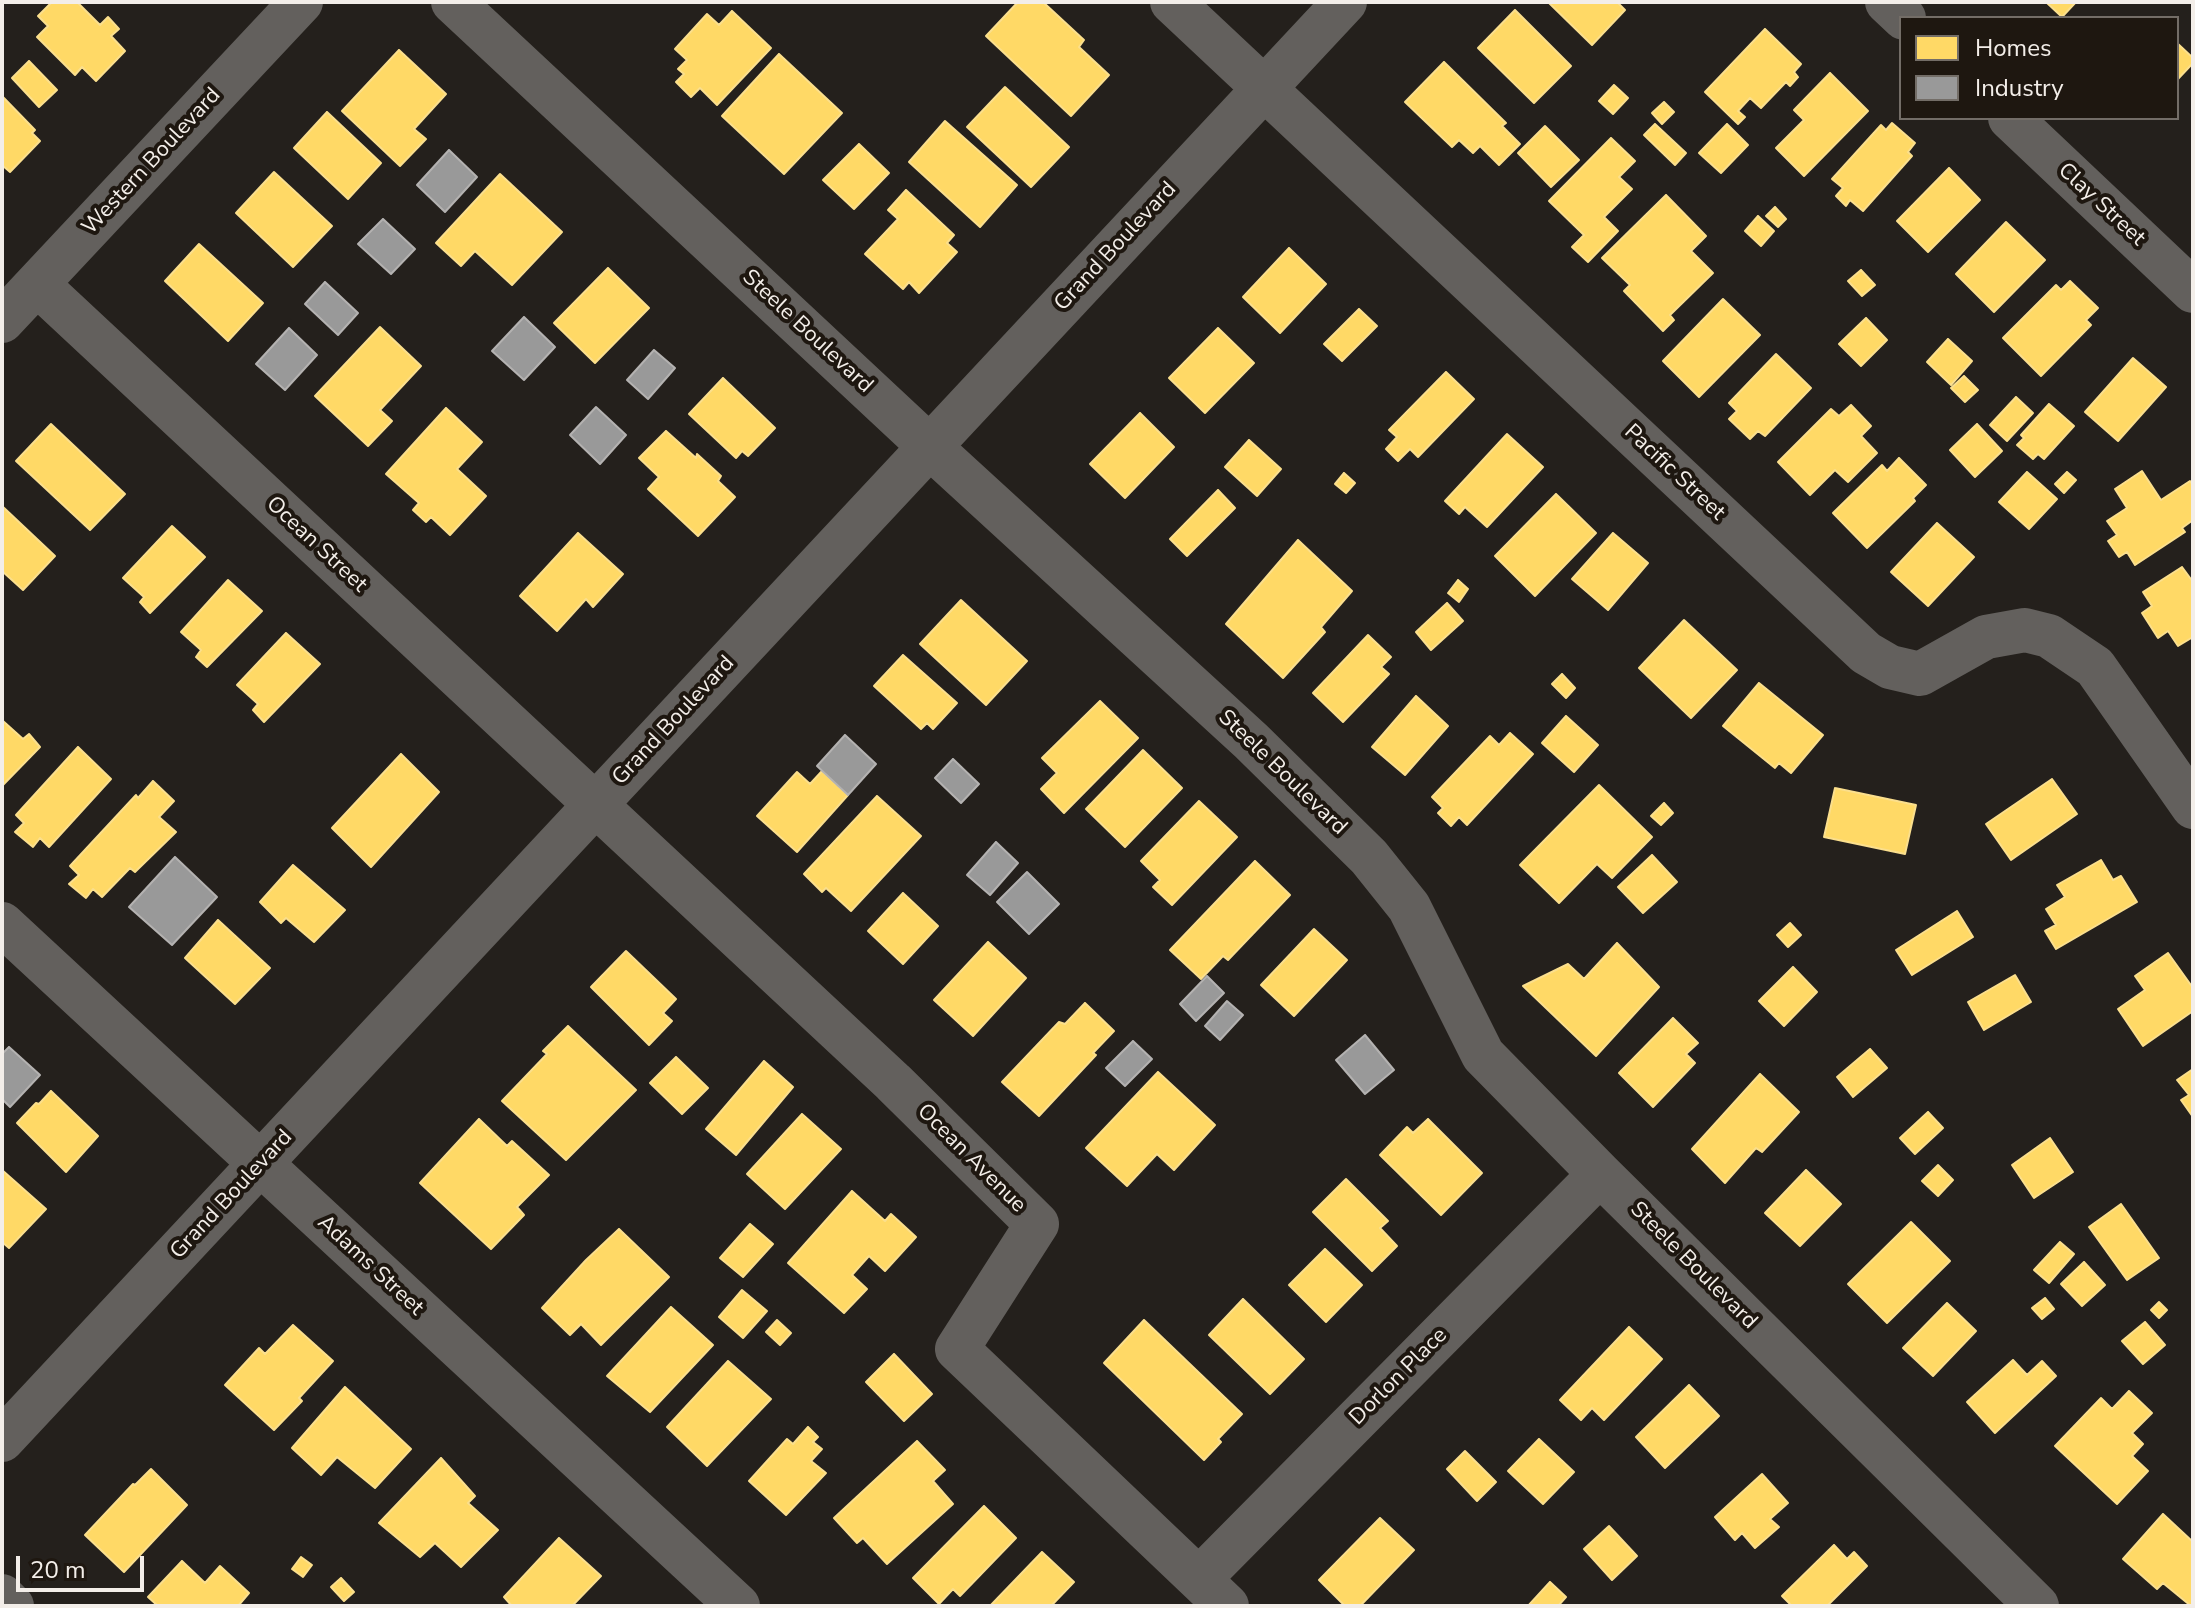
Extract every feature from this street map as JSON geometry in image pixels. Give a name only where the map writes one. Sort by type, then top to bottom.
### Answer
[{"type":"street","name":"Western Boulevard","points":[[2,321],[301,2]]},
{"type":"street","name":"Steele Boulevard","points":[[453,2],[1251,741],[1369,857],[1409,907],[1483,1055],[2037,1606]]},
{"type":"street","name":"Pacific Street","points":[[1172,2],[1866,653],[1890,667],[1920,674],[1986,637],[2025,630],[2049,636],[2095,667],[2193,807]]},
{"type":"street","name":"Grand Boulevard","points":[[2,1440],[1345,2]]},
{"type":"street","points":[[1887,2],[1902,16]]},
{"type":"street","name":"Clay Street","points":[[2012,120],[2193,291]]},
{"type":"street","name":"Ocean Street","points":[[37,284],[594,806]]},
{"type":"street","name":"Ocean Avenue","points":[[594,806],[893,1082],[1037,1224],[957,1349],[1213,1593]]},
{"type":"street","name":"Adams Street","points":[[2,924],[738,1606]]},
{"type":"street","name":"Dorlon Place","points":[[1213,1593],[1600,1174]]},
{"type":"street","points":[[2,1596],[12,1606]]},
{"type":"building: Homes","points":[[52,2],[77,2],[100,25],[108,17],[119,29],[111,36],[125,51],[96,81],[82,67],[75,75],[37,37],[48,26],[38,16]]},
{"type":"building: Homes","points":[[1018,2],[1043,2],[1084,40],[1079,47],[1109,75],[1071,116],[986,36]]},
{"type":"building: Homes","points":[[1548,2],[1617,2],[1625,10],[1592,45]]},
{"type":"building: Homes","points":[[2046,2],[2076,2],[2063,16]]},
{"type":"building: Homes","points":[[1515,10],[1571,66],[1534,103],[1478,48]]},
{"type":"building: Homes","points":[[732,11],[771,48],[717,105],[700,88],[691,97],[676,82],[684,74],[678,69],[687,60],[675,49],[707,14],[719,25]]},
{"type":"building: Homes","points":[[1765,29],[1801,64],[1794,72],[1798,77],[1790,86],[1786,82],[1761,108],[1750,98],[1738,111],[1745,117],[1738,124],[1705,92]]},
{"type":"building: Homes","points":[[2179,45],[2193,58],[2193,63],[2179,78]]},
{"type":"building: Homes","points":[[399,50],[446,94],[414,129],[426,139],[400,166],[342,111]]},
{"type":"building: Homes","points":[[779,54],[842,113],[784,174],[722,116]]},
{"type":"building: Homes","points":[[29,61],[57,90],[39,107],[12,78]]},
{"type":"building: Homes","points":[[1444,62],[1506,123],[1502,126],[1520,144],[1499,165],[1480,146],[1473,153],[1459,140],[1452,147],[1405,102]]},
{"type":"building: Homes","points":[[1830,73],[1868,111],[1804,176],[1776,148],[1804,120],[1794,110]]},
{"type":"building: Homes","points":[[1614,85],[1628,98],[1613,114],[1599,101]]},
{"type":"building: Homes","points":[[1005,87],[1069,147],[1031,187],[967,127]]},
{"type":"building: Homes","points":[[2,96],[35,130],[32,133],[40,141],[10,172],[2,165]]},
{"type":"building: Homes","points":[[1664,102],[1674,112],[1662,124],[1652,113]]},
{"type":"building: Homes","points":[[327,112],[381,163],[348,199],[294,148]]},
{"type":"building: Homes","points":[[945,121],[1017,185],[980,227],[909,162]]},
{"type":"building: Homes","points":[[1892,123],[1915,143],[1908,152],[1912,156],[1863,211],[1850,200],[1846,206],[1836,196],[1843,188],[1832,179],[1881,125],[1886,130]]},
{"type":"building: Homes","points":[[1655,124],[1686,153],[1675,165],[1644,135]]},
{"type":"building: Homes","points":[[1727,124],[1748,145],[1721,173],[1699,153]]},
{"type":"building: Homes","points":[[1545,126],[1579,160],[1551,187],[1518,153]]},
{"type":"building: Homes","points":[[1611,138],[1635,161],[1619,177],[1632,189],[1604,217],[1618,231],[1588,262],[1572,247],[1584,235],[1549,201]]},
{"type":"building: Homes","points":[[859,144],[889,173],[854,209],[823,180]]},
{"type":"building: Homes","points":[[1949,168],[1980,200],[1928,252],[1897,221]]},
{"type":"building: Homes","points":[[274,172],[332,226],[293,267],[236,213]]},
{"type":"building: Homes","points":[[500,174],[562,232],[512,285],[475,251],[461,266],[436,243]]},
{"type":"building: Homes","points":[[906,190],[954,235],[947,243],[957,252],[919,293],[909,282],[903,289],[865,254],[898,219],[888,210]]},
{"type":"building: Homes","points":[[1666,195],[1706,236],[1691,251],[1713,273],[1670,315],[1674,320],[1663,331],[1624,291],[1630,285],[1602,258]]},
{"type":"building: Homes","points":[[1775,207],[1786,219],[1778,227],[1766,216]]},
{"type":"building: Homes","points":[[1758,216],[1774,231],[1761,246],[1745,231]]},
{"type":"building: Homes","points":[[2006,222],[2045,260],[1994,312],[1956,274]]},
{"type":"building: Homes","points":[[199,244],[263,303],[228,341],[165,281]]},
{"type":"building: Homes","points":[[1289,248],[1326,284],[1280,333],[1243,297]]},
{"type":"building: Homes","points":[[608,268],[649,308],[595,363],[554,323]]},
{"type":"building: Homes","points":[[1861,270],[1875,285],[1862,296],[1848,281]]},
{"type":"building: Homes","points":[[2070,281],[2098,308],[2086,320],[2091,325],[2041,376],[2003,338],[2056,285],[2061,290]]},
{"type":"building: Homes","points":[[1723,299],[1760,335],[1699,397],[1663,361]]},
{"type":"building: Homes","points":[[1359,309],[1377,326],[1342,361],[1324,344]]},
{"type":"building: Homes","points":[[1866,318],[1887,340],[1861,366],[1839,344]]},
{"type":"building: Homes","points":[[380,327],[421,366],[380,410],[392,421],[368,446],[315,396]]},
{"type":"building: Homes","points":[[1218,328],[1254,363],[1205,413],[1169,378]]},
{"type":"building: Homes","points":[[1948,339],[1972,361],[1951,385],[1927,362]]},
{"type":"building: Homes","points":[[1776,354],[1811,388],[1765,436],[1758,431],[1750,439],[1729,419],[1737,411],[1729,403]]},
{"type":"building: Homes","points":[[2133,358],[2166,387],[2118,441],[2085,412]]},
{"type":"building: Homes","points":[[1446,372],[1474,399],[1418,457],[1410,449],[1398,461],[1386,449],[1397,437],[1389,430]]},
{"type":"building: Homes","points":[[1964,376],[1978,390],[1965,402],[1951,388]]},
{"type":"building: Homes","points":[[723,378],[775,428],[748,456],[742,451],[736,458],[689,414]]},
{"type":"building: Homes","points":[[2016,397],[2033,413],[2007,441],[1990,425]]},
{"type":"building: Homes","points":[[2049,404],[2074,426],[2044,459],[2038,454],[2033,459],[2017,445],[2024,438],[2021,435]]},
{"type":"building: Homes","points":[[1851,405],[1871,426],[1861,436],[1877,453],[1848,482],[1835,470],[1810,495],[1778,462],[1831,409],[1839,416]]},
{"type":"building: Homes","points":[[446,408],[482,442],[457,469],[486,496],[450,535],[431,517],[426,522],[413,510],[419,503],[386,474]]},
{"type":"building: Homes","points":[[1140,413],[1174,447],[1125,498],[1090,464]]},
{"type":"building: Homes","points":[[51,424],[125,494],[90,530],[16,461]]},
{"type":"building: Homes","points":[[1977,424],[2002,451],[1975,477],[1950,450]]},
{"type":"building: Homes","points":[[666,431],[721,476],[718,481],[735,497],[698,536],[648,489],[659,477],[639,458]]},
{"type":"building: Homes","points":[[1507,434],[1543,467],[1487,527],[1465,507],[1459,514],[1445,501]]},
{"type":"building: Homes","points":[[1249,440],[1281,469],[1257,496],[1225,467]]},
{"type":"building: Homes","points":[[1899,458],[1926,485],[1913,498],[1915,501],[1867,548],[1833,513],[1882,465],[1887,471]]},
{"type":"building: Homes","points":[[2142,471],[2161,500],[2190,481],[2193,485],[2193,520],[2182,528],[2185,532],[2135,565],[2127,552],[2119,557],[2108,541],[2117,535],[2107,521],[2127,508],[2115,489]]},
{"type":"building: Homes","points":[[2027,472],[2057,499],[2029,529],[1999,502]]},
{"type":"building: Homes","points":[[2067,472],[2076,480],[2064,493],[2055,484]]},
{"type":"building: Homes","points":[[1344,473],[1355,483],[1346,493],[1335,484]]},
{"type":"building: Homes","points":[[1218,490],[1235,508],[1187,556],[1170,539]]},
{"type":"building: Homes","points":[[1556,494],[1596,533],[1535,596],[1495,556]]},
{"type":"building: Homes","points":[[2,506],[55,556],[23,590],[2,571]]},
{"type":"building: Homes","points":[[1937,523],[1974,557],[1928,606],[1891,572]]},
{"type":"building: Homes","points":[[172,526],[205,557],[150,613],[140,602],[144,597],[123,578]]},
{"type":"building: Homes","points":[[578,533],[623,574],[593,607],[586,599],[557,631],[520,596]]},
{"type":"building: Homes","points":[[1613,533],[1648,563],[1608,610],[1572,579]]},
{"type":"building: Homes","points":[[1298,540],[1352,591],[1321,627],[1325,632],[1283,678],[1226,624]]},
{"type":"building: Homes","points":[[2182,567],[2193,582],[2193,637],[2178,646],[2168,631],[2158,638],[2142,613],[2152,606],[2143,592]]},
{"type":"building: Homes","points":[[228,580],[262,611],[207,667],[196,657],[201,650],[181,632]]},
{"type":"building: Homes","points":[[1458,580],[1468,589],[1459,602],[1448,593]]},
{"type":"building: Homes","points":[[961,600],[1027,661],[986,705],[920,644]]},
{"type":"building: Homes","points":[[1447,603],[1463,621],[1431,650],[1416,632]]},
{"type":"building: Homes","points":[[1684,620],[1737,670],[1691,718],[1639,668]]},
{"type":"building: Homes","points":[[286,633],[320,664],[264,722],[253,710],[258,704],[237,685]]},
{"type":"building: Homes","points":[[1368,635],[1391,657],[1381,667],[1389,674],[1343,722],[1313,693]]},
{"type":"building: Homes","points":[[903,655],[957,703],[933,729],[927,723],[921,729],[874,686]]},
{"type":"building: Homes","points":[[1562,674],[1575,688],[1566,698],[1552,684]]},
{"type":"building: Homes","points":[[1759,683],[1823,735],[1791,773],[1779,763],[1775,768],[1723,726]]},
{"type":"building: Homes","points":[[1416,696],[1448,726],[1405,775],[1372,747]]},
{"type":"building: Homes","points":[[1100,701],[1138,738],[1064,813],[1041,789],[1057,773],[1042,758]]},
{"type":"building: Homes","points":[[1566,716],[1598,745],[1574,772],[1542,743]]},
{"type":"building: Homes","points":[[3,721],[23,739],[29,734],[40,747],[2,786]]},
{"type":"building: Homes","points":[[1510,733],[1533,754],[1467,825],[1459,817],[1451,826],[1438,813],[1443,808],[1432,797],[1490,736],[1499,745]]},
{"type":"building: Homes","points":[[78,747],[111,779],[49,847],[40,838],[33,847],[15,832],[24,823],[16,815]]},
{"type":"building: Homes","points":[[1143,750],[1182,788],[1125,847],[1086,809]]},
{"type":"building: Homes","points":[[401,754],[439,792],[371,867],[332,828]]},
{"type":"building: Homes","points":[[822,771],[848,795],[797,852],[757,816],[797,772],[810,784]]},
{"type":"building: Homes","points":[[2052,779],[2077,814],[2011,860],[1986,824]]},
{"type":"building: Homes","points":[[153,781],[174,801],[159,817],[176,832],[135,872],[130,868],[102,897],[93,889],[86,898],[69,884],[79,875],[70,866]]},
{"type":"building: Homes","points":[[1599,785],[1652,837],[1612,878],[1597,864],[1559,903],[1520,865]]},
{"type":"building: Homes","points":[[1835,788],[1916,805],[1905,854],[1824,837]]},
{"type":"building: Homes","points":[[877,796],[921,836],[851,911],[826,888],[822,892],[804,874]]},
{"type":"building: Homes","points":[[1199,801],[1237,837],[1172,905],[1153,887],[1160,880],[1141,861]]},
{"type":"building: Homes","points":[[1664,803],[1673,813],[1661,825],[1651,816]]},
{"type":"building: Homes","points":[[1652,855],[1677,882],[1643,913],[1618,887]]},
{"type":"building: Homes","points":[[2101,860],[2113,880],[2121,876],[2137,902],[2056,949],[2045,931],[2056,925],[2046,909],[2065,897],[2057,885]]},
{"type":"building: Homes","points":[[1255,861],[1290,895],[1228,960],[1223,956],[1201,979],[1170,950]]},
{"type":"building: Homes","points":[[293,865],[345,910],[314,942],[286,918],[281,923],[260,902]]},
{"type":"building: Homes","points":[[903,893],[938,926],[903,964],[868,931]]},
{"type":"building: Homes","points":[[1957,911],[1973,937],[1912,975],[1896,950]]},
{"type":"building: Homes","points":[[218,920],[270,968],[235,1004],[185,958]]},
{"type":"building: Homes","points":[[1790,923],[1801,935],[1788,947],[1777,935]]},
{"type":"building: Homes","points":[[1314,929],[1347,960],[1294,1016],[1261,985]]},
{"type":"building: Homes","points":[[988,942],[1026,978],[973,1036],[934,1000]]},
{"type":"building: Homes","points":[[1617,943],[1659,987],[1596,1056],[1523,986],[1568,964],[1584,979]]},
{"type":"building: Homes","points":[[626,951],[676,999],[663,1013],[672,1021],[649,1045],[591,987]]},
{"type":"building: Homes","points":[[2168,953],[2193,988],[2193,1011],[2143,1046],[2118,1009],[2145,990],[2135,976]]},
{"type":"building: Homes","points":[[1793,967],[1817,992],[1784,1026],[1759,1001]]},
{"type":"building: Homes","points":[[2015,975],[2031,1002],[1984,1030],[1968,1002]]},
{"type":"building: Homes","points":[[1085,1003],[1114,1031],[1039,1116],[1002,1082],[1059,1022],[1065,1024]]},
{"type":"building: Homes","points":[[1673,1018],[1698,1043],[1686,1054],[1695,1063],[1653,1107],[1619,1073]]},
{"type":"building: Homes","points":[[568,1026],[636,1090],[566,1160],[502,1101],[547,1054],[543,1051]]},
{"type":"building: Homes","points":[[1870,1049],[1887,1068],[1853,1097],[1837,1077]]},
{"type":"building: Homes","points":[[676,1057],[708,1088],[682,1114],[650,1083]]},
{"type":"building: Homes","points":[[764,1061],[793,1087],[736,1155],[706,1129]]},
{"type":"building: Homes","points":[[2193,1069],[2193,1117],[2181,1100],[2189,1095],[2177,1080]]},
{"type":"building: Homes","points":[[1158,1072],[1215,1125],[1174,1170],[1157,1154],[1127,1186],[1086,1148]]},
{"type":"building: Homes","points":[[1760,1074],[1799,1112],[1762,1152],[1756,1148],[1725,1183],[1692,1149]]},
{"type":"building: Homes","points":[[51,1091],[98,1136],[66,1172],[17,1123]]},
{"type":"building: Homes","points":[[1928,1112],[1943,1128],[1915,1154],[1900,1138]]},
{"type":"building: Homes","points":[[802,1114],[841,1149],[785,1209],[747,1174]]},
{"type":"building: Homes","points":[[479,1119],[507,1146],[512,1141],[549,1175],[517,1207],[524,1215],[491,1249],[420,1183]]},
{"type":"building: Homes","points":[[1428,1119],[1482,1173],[1441,1215],[1380,1155],[1407,1127],[1413,1133]]},
{"type":"building: Homes","points":[[2050,1138],[2073,1172],[2034,1198],[2012,1165]]},
{"type":"building: Homes","points":[[1938,1165],[1953,1180],[1938,1196],[1922,1181]]},
{"type":"building: Homes","points":[[2,1170],[46,1209],[9,1248],[2,1242]]},
{"type":"building: Homes","points":[[1806,1170],[1841,1204],[1800,1246],[1765,1213]]},
{"type":"building: Homes","points":[[1346,1179],[1388,1221],[1380,1228],[1397,1246],[1372,1271],[1313,1212]]},
{"type":"building: Homes","points":[[852,1191],[885,1221],[891,1214],[916,1237],[885,1271],[869,1256],[852,1275],[867,1289],[844,1313],[788,1263]]},
{"type":"building: Homes","points":[[2121,1204],[2159,1258],[2127,1280],[2089,1227]]},
{"type":"building: Homes","points":[[1911,1222],[1950,1261],[1887,1323],[1848,1284]]},
{"type":"building: Homes","points":[[750,1224],[773,1244],[743,1277],[720,1258]]},
{"type":"building: Homes","points":[[619,1229],[669,1277],[601,1345],[581,1324],[570,1335],[542,1308]]},
{"type":"building: Homes","points":[[2060,1242],[2074,1254],[2049,1283],[2034,1270]]},
{"type":"building: Homes","points":[[1325,1249],[1362,1285],[1326,1322],[1289,1285]]},
{"type":"building: Homes","points":[[2084,1262],[2105,1285],[2082,1306],[2061,1284]]},
{"type":"building: Homes","points":[[742,1290],[767,1311],[743,1338],[719,1317]]},
{"type":"building: Homes","points":[[2045,1298],[2054,1309],[2042,1319],[2032,1308]]},
{"type":"building: Homes","points":[[1243,1299],[1304,1359],[1270,1394],[1209,1335]]},
{"type":"building: Homes","points":[[2159,1302],[2167,1310],[2159,1318],[2151,1310]]},
{"type":"building: Homes","points":[[1947,1303],[1976,1331],[1933,1376],[1903,1348]]},
{"type":"building: Homes","points":[[671,1307],[713,1345],[650,1412],[607,1376]]},
{"type":"building: Homes","points":[[777,1320],[791,1333],[780,1345],[766,1332]]},
{"type":"building: Homes","points":[[1144,1320],[1242,1414],[1218,1439],[1221,1442],[1204,1460],[1104,1363]]},
{"type":"building: Homes","points":[[2145,1322],[2165,1345],[2143,1364],[2122,1341]]},
{"type":"building: Homes","points":[[293,1325],[333,1361],[299,1398],[302,1401],[274,1430],[225,1385],[259,1348],[265,1354]]},
{"type":"building: Homes","points":[[1629,1327],[1662,1359],[1604,1420],[1592,1408],[1581,1420],[1560,1400]]},
{"type":"building: Homes","points":[[894,1354],[932,1394],[904,1421],[866,1382]]},
{"type":"building: Homes","points":[[2013,1360],[2027,1375],[2042,1361],[2056,1376],[1995,1433],[1967,1402]]},
{"type":"building: Homes","points":[[728,1361],[771,1399],[707,1466],[667,1427]]},
{"type":"building: Homes","points":[[1689,1385],[1719,1416],[1665,1468],[1636,1437]]},
{"type":"building: Homes","points":[[345,1387],[411,1449],[375,1488],[337,1457],[321,1475],[292,1448]]},
{"type":"building: Homes","points":[[2129,1391],[2152,1413],[2132,1433],[2143,1444],[2132,1456],[2148,1471],[2117,1504],[2055,1446],[2101,1398],[2112,1409]]},
{"type":"building: Homes","points":[[808,1427],[818,1437],[813,1442],[822,1449],[811,1461],[826,1473],[786,1515],[749,1481],[787,1439],[793,1444]]},
{"type":"building: Homes","points":[[1539,1439],[1574,1472],[1543,1504],[1508,1471]]},
{"type":"building: Homes","points":[[917,1441],[945,1470],[933,1481],[953,1504],[887,1564],[863,1538],[857,1543],[834,1518]]},
{"type":"building: Homes","points":[[1465,1451],[1496,1482],[1477,1501],[1447,1469]]},
{"type":"building: Homes","points":[[441,1458],[475,1496],[468,1503],[498,1530],[461,1567],[435,1543],[420,1557],[379,1523]]},
{"type":"building: Homes","points":[[151,1469],[187,1505],[124,1572],[85,1535]]},
{"type":"building: Homes","points":[[1762,1474],[1788,1503],[1770,1519],[1779,1527],[1755,1548],[1742,1533],[1735,1540],[1715,1517]]},
{"type":"building: Homes","points":[[984,1506],[1016,1538],[960,1596],[953,1589],[939,1604],[913,1578]]},
{"type":"building: Homes","points":[[2163,1514],[2193,1542],[2191,1606],[2163,1583],[2157,1589],[2123,1559]]},
{"type":"building: Homes","points":[[1380,1518],[1414,1550],[1360,1606],[1345,1606],[1319,1580]]},
{"type":"building: Homes","points":[[1609,1526],[1637,1556],[1612,1580],[1584,1549]]},
{"type":"building: Homes","points":[[559,1538],[601,1576],[572,1606],[512,1606],[504,1597]]},
{"type":"building: Homes","points":[[1834,1545],[1847,1559],[1854,1552],[1867,1566],[1827,1606],[1788,1606],[1790,1604],[1782,1596]]},
{"type":"building: Homes","points":[[1042,1552],[1074,1582],[1051,1606],[990,1606]]},
{"type":"building: Homes","points":[[301,1557],[312,1565],[303,1577],[292,1569]]},
{"type":"building: Homes","points":[[182,1561],[205,1583],[220,1566],[249,1593],[238,1606],[158,1606],[148,1597]]},
{"type":"building: Homes","points":[[341,1578],[354,1592],[344,1601],[331,1587]]},
{"type":"building: Homes","points":[[1550,1582],[1566,1597],[1558,1606],[1528,1606]]},
{"type":"building: Industry","points":[[449,150],[477,177],[445,212],[417,185]]},
{"type":"building: Industry","points":[[383,219],[415,249],[391,274],[358,244]]},
{"type":"building: Industry","points":[[325,282],[358,313],[338,335],[305,304]]},
{"type":"building: Industry","points":[[524,317],[555,347],[524,380],[492,351]]},
{"type":"building: Industry","points":[[289,328],[317,355],[285,390],[256,364]]},
{"type":"building: Industry","points":[[654,350],[675,368],[648,399],[627,380]]},
{"type":"building: Industry","points":[[596,407],[626,435],[600,464],[570,435]]},
{"type":"building: Industry","points":[[845,735],[876,764],[848,795],[817,766]]},
{"type":"building: Industry","points":[[953,759],[979,784],[961,803],[935,778]]},
{"type":"building: Industry","points":[[996,842],[1018,863],[990,895],[967,875]]},
{"type":"building: Industry","points":[[175,857],[217,897],[172,945],[129,907]]},
{"type":"building: Industry","points":[[1027,872],[1059,904],[1029,934],[997,902]]},
{"type":"building: Industry","points":[[1207,976],[1224,993],[1196,1021],[1180,1004]]},
{"type":"building: Industry","points":[[1227,1001],[1243,1015],[1220,1040],[1205,1026]]},
{"type":"building: Industry","points":[[1365,1035],[1394,1070],[1365,1094],[1336,1060]]},
{"type":"building: Industry","points":[[1133,1041],[1152,1059],[1125,1086],[1106,1068]]},
{"type":"building: Industry","points":[[9,1047],[40,1075],[10,1107],[2,1099],[2,1054]]}]
